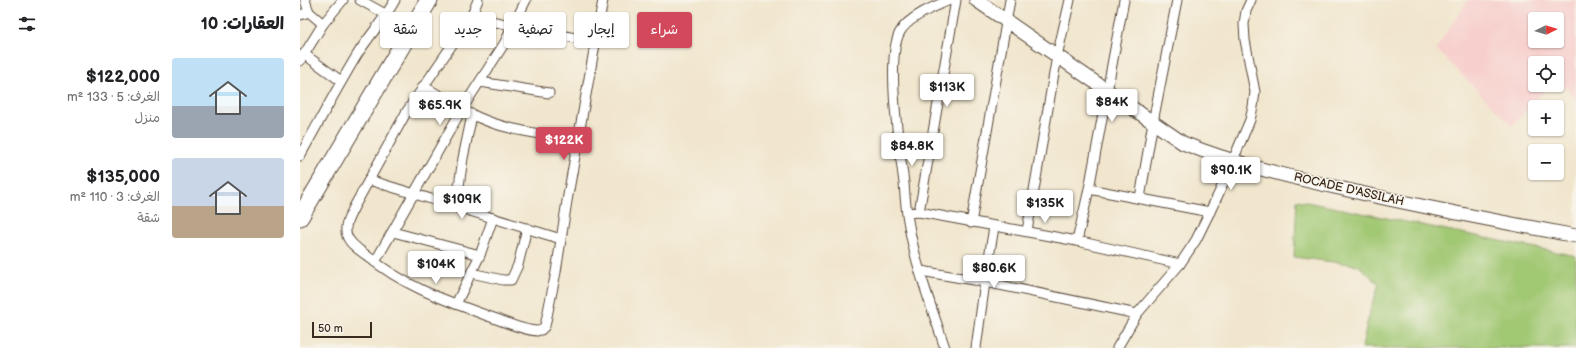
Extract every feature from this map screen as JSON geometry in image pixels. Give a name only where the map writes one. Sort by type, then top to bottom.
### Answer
[{"type":"highway","points":[[300,217],[429,0]]},
{"type":"street","points":[[304,0],[309,12],[323,24]]},
{"type":"street","points":[[341,81],[301,57],[323,24],[343,0]]},
{"type":"street","points":[[360,0],[382,12]]},
{"type":"street","points":[[389,12],[395,0]]},
{"type":"street","points":[[473,12],[478,0]]},
{"type":"street","points":[[520,12],[526,0]]},
{"type":"street","points":[[601,12],[603,0]]},
{"type":"street","points":[[945,348],[908,225],[896,111],[894,60],[900,31],[926,10],[950,0]]},
{"type":"street","points":[[919,212],[956,0]]},
{"type":"street","name":"ROCADE D'ASSILAH","points":[[976,0],[1183,143],[1232,160],[1327,185],[1410,204],[1576,236]]},
{"type":"street","points":[[971,222],[1010,0]]},
{"type":"street","points":[[1027,231],[1057,56],[1070,0]]},
{"type":"street","points":[[1077,241],[1089,189],[1124,0]]},
{"type":"street","points":[[1140,198],[1177,0]]},
{"type":"street","points":[[1117,348],[1138,314],[1180,264],[1196,240],[1219,193],[1250,120],[1254,107],[1255,92],[1245,40],[1244,24],[1246,11],[1251,0]]},
{"type":"street","points":[[300,15],[309,12]]},
{"type":"street","points":[[300,156],[341,81],[358,53],[380,24]]},
{"type":"street","points":[[375,262],[462,109],[504,42]]},
{"type":"street","points":[[449,48],[407,111],[369,180],[354,208],[345,230],[347,238],[354,246],[392,275],[413,286],[456,304],[530,330],[541,330],[545,326],[594,48]]},
{"type":"street","points":[[480,82],[549,93]]},
{"type":"street","points":[[423,86],[472,115],[508,128],[579,140]]},
{"type":"street","points":[[456,207],[463,158],[472,115]]},
{"type":"street","points":[[369,180],[561,239]]},
{"type":"street","points":[[1089,189],[1210,212]]},
{"type":"street","points":[[907,213],[919,212],[994,227],[1027,231],[1180,264]]},
{"type":"street","points":[[456,304],[480,255],[493,218]]},
{"type":"street","points":[[976,348],[984,282],[994,227]]},
{"type":"street","points":[[472,273],[503,280],[510,280],[518,265],[527,228]]},
{"type":"street","points":[[393,232],[480,255]]},
{"type":"street","points":[[921,271],[984,282],[1138,314]]},
{"type":"shaded area","points":[[1468,0],[1576,0],[1576,99],[1564,87],[1564,56],[1528,56],[1528,92],[1544,92],[1536,100],[1528,100],[1528,109],[1512,126],[1436,49]]},
{"type":"green space","points":[[1297,200],[1576,256],[1576,348],[1362,348],[1369,314],[1379,284],[1358,265],[1294,257]]}]
